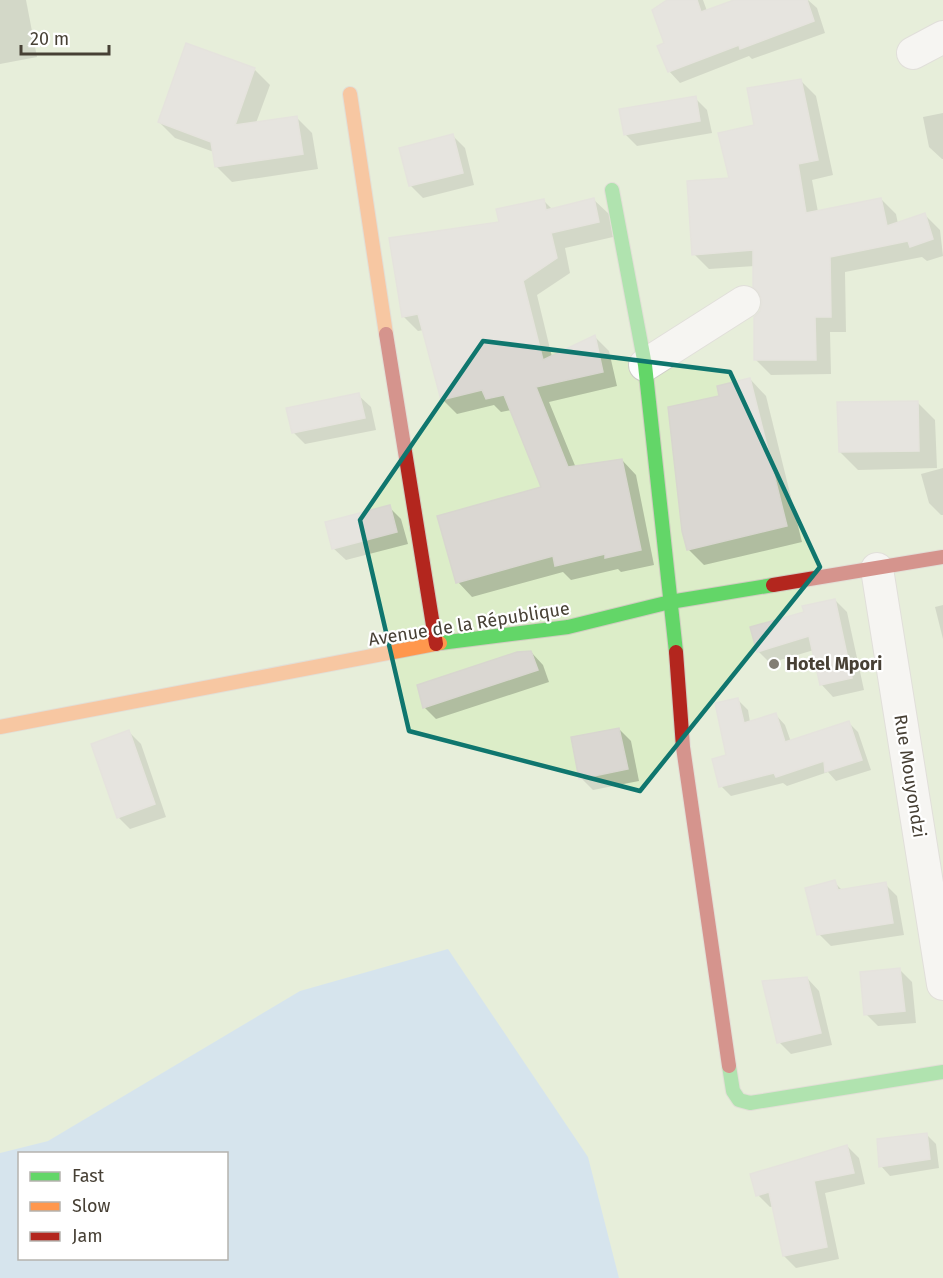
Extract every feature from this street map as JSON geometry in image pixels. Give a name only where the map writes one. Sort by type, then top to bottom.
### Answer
[{"type":"street","points":[[913,53],[943,37]]},
{"type":"street","points":[[350,94],[374,262],[436,644]]},
{"type":"street","points":[[612,190],[645,365],[676,649],[683,747],[733,1091],[739,1100],[750,1103],[943,1072]]},
{"type":"street","points":[[645,365],[744,302]]},
{"type":"street","name":"Avenue de la République","points":[[0,727],[436,644],[568,627],[670,602],[943,557]]},
{"type":"street","name":"Rue Mouyondzi","points":[[877,569],[943,984]]},
{"type":"highlighted area","points":[[483,341],[730,372],[820,567],[640,791],[409,731],[360,520]]},
{"type":"green space","points":[[0,0],[943,0],[943,1278],[0,1278]]},
{"type":"water","points":[[448,949],[588,1157],[619,1278],[0,1278],[0,1153],[48,1141],[300,991]]},
{"type":"building","points":[[667,0],[697,0],[701,12],[734,0],[807,0],[814,21],[740,49],[739,45],[668,72],[657,46],[664,43],[652,10]]},
{"type":"building","points":[[186,43],[255,68],[235,125],[297,116],[303,154],[215,167],[211,142],[158,122]]},
{"type":"building","points":[[801,79],[818,160],[798,164],[806,213],[881,198],[887,226],[925,213],[933,239],[910,247],[908,241],[830,257],[831,317],[815,317],[816,360],[754,360],[754,317],[760,311],[762,302],[759,293],[753,287],[753,250],[692,255],[687,181],[729,178],[718,133],[754,125],[747,88]]},
{"type":"building","points":[[696,96],[700,121],[624,135],[619,109]]},
{"type":"building","points":[[453,134],[463,173],[409,186],[399,148]]},
{"type":"building","points":[[594,198],[599,222],[551,233],[557,258],[523,281],[543,360],[595,335],[603,372],[536,387],[568,467],[622,459],[641,550],[605,558],[605,554],[555,566],[553,556],[456,583],[437,516],[541,487],[504,395],[486,399],[482,390],[441,400],[418,314],[402,317],[389,238],[499,222],[496,209],[544,199],[546,210]]},
{"type":"building","points":[[750,378],[787,526],[687,550],[682,531],[668,407],[719,396],[717,386]]},
{"type":"building","points":[[359,393],[365,418],[292,433],[286,408]]},
{"type":"building","points":[[918,401],[919,451],[839,452],[837,402]]},
{"type":"building","points":[[390,505],[397,532],[332,549],[325,522]]},
{"type":"building","points":[[835,599],[852,678],[820,685],[809,636],[757,652],[750,627],[804,612],[802,606]]},
{"type":"building","points":[[531,651],[538,670],[423,708],[417,685],[517,652]]},
{"type":"building","points":[[738,698],[744,723],[776,713],[785,742],[849,721],[862,760],[825,772],[824,761],[776,777],[774,773],[719,787],[712,759],[726,755],[715,703]]},
{"type":"building","points":[[619,728],[628,769],[579,779],[571,737]]},
{"type":"building","points":[[129,730],[155,804],[117,818],[91,744]]},
{"type":"building","points":[[835,880],[838,890],[886,882],[893,923],[817,935],[805,888]]},
{"type":"building","points":[[900,968],[905,1011],[864,1015],[860,972]]},
{"type":"building","points":[[807,977],[821,1033],[777,1043],[762,981]]},
{"type":"building","points":[[927,1133],[930,1159],[879,1167],[877,1139]]},
{"type":"building","points":[[847,1145],[854,1173],[814,1181],[827,1247],[783,1256],[769,1192],[756,1196],[750,1174]]},
{"type":"traffic: fast","points":[[612,190],[645,365],[676,652]]},
{"type":"traffic: fast","points":[[440,643],[568,627],[670,602],[773,585]]},
{"type":"traffic: fast","points":[[729,1066],[733,1091],[739,1100],[750,1103],[943,1072]]},
{"type":"traffic: slow","points":[[350,94],[386,334]]},
{"type":"traffic: slow","points":[[0,727],[440,643]]},
{"type":"traffic: jam","points":[[386,334],[436,644]]},
{"type":"traffic: jam","points":[[773,585],[943,557]]},
{"type":"traffic: jam","points":[[676,652],[683,747],[729,1066]]},
{"type":"place","name":"Hotel Mpori","points":[[774,664]]}]
